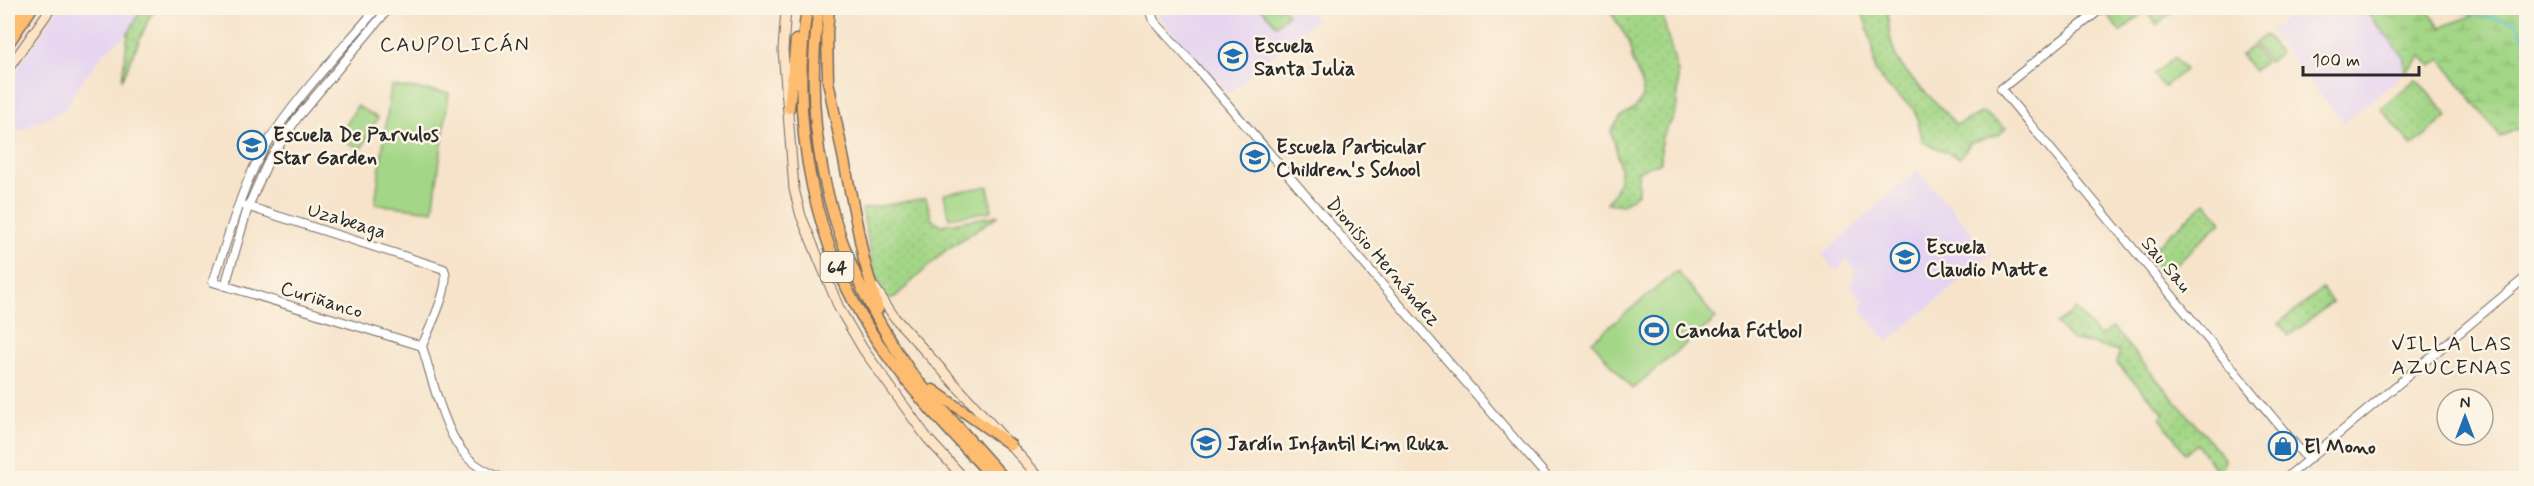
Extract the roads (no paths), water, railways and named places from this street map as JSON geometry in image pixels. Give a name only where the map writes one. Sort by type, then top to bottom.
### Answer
[{"type":"main road","points":[[8,29],[22,8]]},
{"type":"main road","points":[[8,44],[32,8]]},
{"type":"main road","points":[[8,69],[51,8]]},
{"type":"main road","points":[[786,8],[783,43],[795,198],[804,226],[839,308],[863,349],[928,439],[964,478]]},
{"type":"main road","points":[[789,108],[793,58],[805,8]]},
{"type":"main road","name":"64","points":[[805,8],[801,60],[801,122],[811,185],[833,255],[854,302],[885,354],[910,386],[993,478]]},
{"type":"main road","name":"64","points":[[819,8],[814,57],[817,140],[828,198],[842,244],[856,278],[894,346],[914,376],[1004,478]]},
{"type":"main road","points":[[829,8],[828,81],[864,260],[874,298],[894,346]]},
{"type":"main road","points":[[864,260],[875,288],[886,306],[1040,478]]},
{"type":"main road","points":[[914,376],[967,416],[1011,445]]},
{"type":"street","points":[[225,286],[255,166],[290,112],[377,8]]},
{"type":"street","points":[[244,206],[283,138],[389,8]]},
{"type":"street","name":"Sau Sau","points":[[2102,8],[2001,89],[2308,460]]},
{"type":"street","name":"Dionisio Hernández","points":[[1149,9],[1154,21],[1548,478]]},
{"type":"street","name":"Uzabeaga","points":[[244,206],[444,269],[447,278],[422,346]]},
{"type":"street","name":"Curiñanco","points":[[244,206],[213,282],[422,346]]},
{"type":"street","points":[[2286,478],[2526,277]]},
{"type":"street","points":[[422,346],[453,438],[463,453],[492,476],[502,478]]},
{"type":"waterway","points":[[2446,8],[2515,22],[2526,40]]},
{"type":"place","name":"Escuela Santa Julia","points":[[1233,56]]},
{"type":"place","name":"Escuela De Parvulos Star Garden","points":[[252,145]]},
{"type":"place","name":"Escuela Particular Children's School","points":[[1255,157]]},
{"type":"place","name":"Escuela Claudio Matte","points":[[1905,257]]},
{"type":"place","name":"Cancha Fútbol","points":[[1654,330]]},
{"type":"place","name":"Jardín Infantil Kim Ruka","points":[[1206,443]]},
{"type":"place","name":"El Mono","points":[[2283,446]]},
{"type":"district","name":"CAUPOLICÁN","points":[[455,44]]},
{"type":"district","name":"VILLA LAS AZUCENAS","points":[[2452,355]]}]
